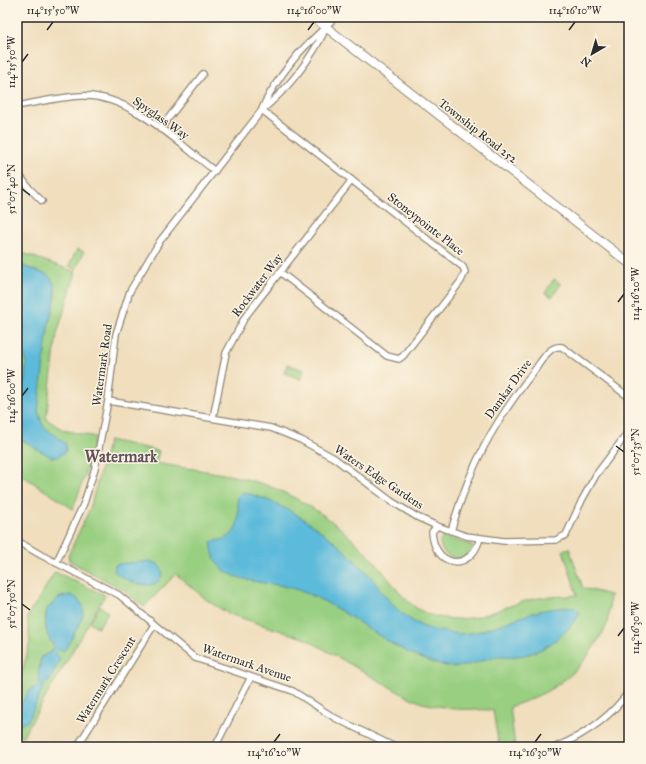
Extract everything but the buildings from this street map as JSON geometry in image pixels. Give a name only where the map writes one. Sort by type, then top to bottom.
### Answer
[{"type":"street","name":"Township Road 252","points":[[313,17],[629,263]]},
{"type":"street","points":[[326,28],[335,17]]},
{"type":"street","name":"Watermark Road","points":[[262,110],[268,94],[310,42],[326,28]]},
{"type":"street","name":"Watermark Road","points":[[56,563],[84,503],[101,443],[108,401],[111,365],[116,334],[130,291],[160,241],[262,110],[275,100],[317,48],[326,28]]},
{"type":"street","points":[[160,129],[203,74]]},
{"type":"street","name":"Spyglass Way","points":[[17,106],[81,96],[95,96],[122,104],[160,129],[215,171]]},
{"type":"street","name":"Stoneypointe Place","points":[[262,110],[463,267],[465,272],[464,278],[403,356],[399,359],[387,356],[280,272]]},
{"type":"street","points":[[17,172],[29,188],[42,201]]},
{"type":"street","name":"Rockwater Way","points":[[214,418],[226,353],[235,334],[245,317],[352,180]]},
{"type":"street","name":"Damkar Drive","points":[[451,531],[466,485],[489,434],[514,396],[549,351],[558,346],[567,350],[629,397]]},
{"type":"street","name":"Waters Edge Gardens","points":[[108,401],[271,428],[301,440],[334,458],[391,501],[417,517],[451,531],[480,538],[504,541],[556,540],[566,535],[582,500],[596,475],[629,431]]},
{"type":"street","points":[[437,526],[432,532],[432,543],[437,553],[446,560],[457,562],[468,559],[477,549],[480,538]]},
{"type":"street","name":"Watermark Avenue","points":[[17,541],[115,593],[195,658],[293,691],[335,718],[395,747]]},
{"type":"street","name":"Watermark Crescent","points":[[77,747],[154,625]]},
{"type":"street","points":[[215,747],[251,677]]},
{"type":"street","points":[[556,747],[568,742],[600,722],[623,700],[629,691]]},
{"type":"street","points":[[623,700],[629,708]]},
{"type":"green space","points":[[77,249],[84,252],[76,269],[69,266]]},
{"type":"green space","points":[[17,251],[76,272],[57,334],[46,419],[63,430],[95,437],[84,478],[73,509],[17,472]]},
{"type":"green space","points":[[554,279],[561,284],[552,297],[545,293]]},
{"type":"green space","points":[[287,364],[304,370],[301,379],[284,373]]},
{"type":"green space","points":[[109,440],[159,451],[156,463],[222,474],[260,483],[275,488],[296,499],[325,516],[340,528],[374,561],[396,589],[412,605],[421,611],[444,618],[456,619],[477,617],[518,603],[535,599],[577,595],[563,550],[569,548],[583,588],[610,595],[606,625],[589,655],[570,675],[549,690],[510,707],[515,747],[499,747],[493,710],[454,709],[422,703],[404,695],[306,639],[229,614],[208,601],[176,574],[144,607],[124,590],[71,562],[68,556],[90,508]]},
{"type":"green space","points":[[443,537],[471,545],[473,548],[465,557],[456,558],[448,556],[442,550],[440,541]]},
{"type":"green space","points":[[55,572],[105,595],[23,736],[17,735],[17,681],[23,669],[30,642],[27,617]]},
{"type":"green space","points":[[100,606],[108,612],[98,628],[90,622]]},
{"type":"water","points":[[17,264],[48,275],[55,287],[55,300],[48,328],[38,411],[43,426],[66,444],[66,451],[58,457],[51,457],[17,437],[17,399],[25,380],[26,361],[22,340],[17,330]]},
{"type":"water","points":[[243,492],[279,505],[313,525],[358,563],[373,579],[390,602],[401,612],[413,621],[427,628],[466,634],[484,630],[546,610],[575,608],[580,613],[575,621],[553,642],[527,654],[496,656],[458,667],[446,666],[426,660],[389,642],[336,608],[317,598],[289,587],[243,579],[223,569],[217,563],[211,542],[224,539],[230,536],[233,532],[238,521],[237,497]]},
{"type":"water","points":[[150,561],[158,564],[163,572],[160,579],[155,584],[141,585],[126,579],[114,571],[115,565]]},
{"type":"water","points":[[71,595],[81,603],[84,612],[83,616],[67,647],[63,651],[58,649],[56,653],[60,658],[49,682],[45,683],[28,721],[20,725],[17,722],[21,704],[32,688],[36,688],[40,681],[38,676],[41,657],[51,652],[54,646],[49,638],[46,628],[47,609],[60,597]]},
{"type":"district","name":"Watermark","points":[[121,456]]}]
